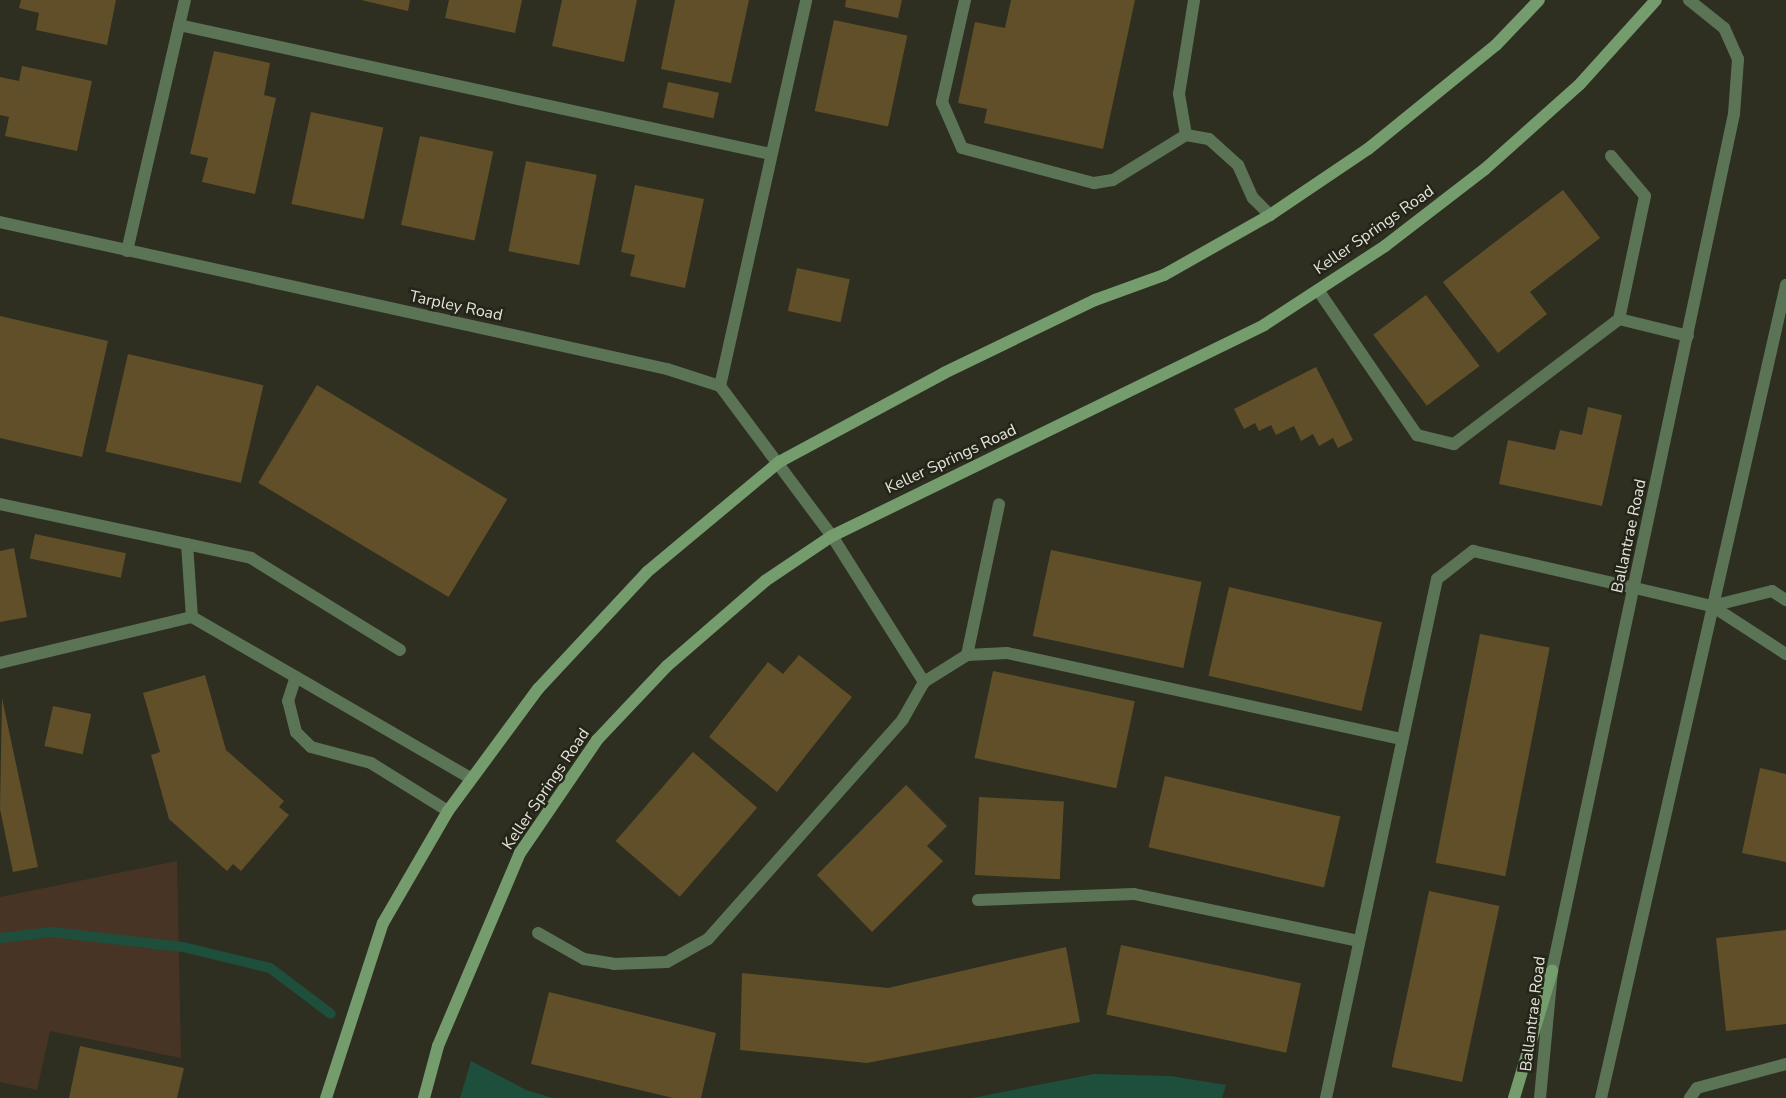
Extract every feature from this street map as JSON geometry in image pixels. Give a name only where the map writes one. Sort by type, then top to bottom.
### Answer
[{"type":"main road","points":[[326,1098],[383,923],[448,811],[470,778],[538,689],[646,572],[779,462],[944,373],[1095,300],[1164,275],[1270,215],[1368,149],[1496,45],[1539,0]]},
{"type":"main road","name":"Keller Springs Road","points":[[424,1098],[438,1046],[520,854],[597,740],[676,658],[765,581],[832,536],[1264,325],[1318,290],[1485,169],[1580,84],[1656,0]]},
{"type":"main road","points":[[1514,1098],[1552,971]]},
{"type":"street","points":[[127,251],[185,0]]},
{"type":"street","points":[[806,0],[720,386],[779,462],[832,536],[924,682]]},
{"type":"street","points":[[965,0],[942,102],[962,148],[1094,183],[1113,180],[1186,135],[1209,139],[1238,165],[1253,198],[1270,215]]},
{"type":"street","points":[[1186,135],[1179,94],[1194,0]]},
{"type":"street","name":"Ballantrae Road","points":[[1540,1098],[1552,971],[1734,114],[1738,59],[1724,28],[1689,0]]},
{"type":"street","points":[[179,25],[770,154]]},
{"type":"street","points":[[1318,290],[1417,435],[1454,444],[1619,319],[1645,196],[1611,156]]},
{"type":"street","name":"Tarpley Road","points":[[0,222],[667,369],[720,386]]},
{"type":"street","points":[[1601,1098],[1786,285]]},
{"type":"street","points":[[1619,319],[1688,336]]},
{"type":"street","points":[[0,504],[251,558],[400,650]]},
{"type":"street","points":[[967,655],[999,504]]},
{"type":"street","points":[[187,544],[192,617]]},
{"type":"street","points":[[1326,1098],[1437,579],[1473,551],[1712,606],[1786,654]]},
{"type":"street","points":[[1712,606],[1772,591],[1786,600]]},
{"type":"street","points":[[0,663],[192,617],[470,778]]},
{"type":"street","points":[[538,933],[584,959],[614,964],[667,962],[708,939],[903,719],[924,682],[967,655],[1007,653],[1402,739]]},
{"type":"street","points":[[296,677],[288,701],[296,732],[311,747],[371,763],[448,811]]},
{"type":"street","points":[[978,900],[1134,894],[1359,941]]},
{"type":"street","points":[[1690,1098],[1697,1088],[1786,1064]]},
{"type":"shaded area","points":[[177,861],[181,1058],[50,1031],[37,1090],[0,1082],[0,897]]},
{"type":"shaded area","points":[[471,1061],[526,1090],[553,1098],[460,1098]]},
{"type":"shaded area","points":[[1094,1074],[1171,1076],[1226,1085],[1222,1098],[972,1098]]},
{"type":"building","points":[[21,0],[116,0],[107,45],[36,30],[39,13],[19,8]]},
{"type":"building","points":[[361,0],[410,0],[408,11]]},
{"type":"building","points":[[449,0],[522,0],[515,33],[445,18]]},
{"type":"building","points":[[562,0],[637,0],[624,62],[552,46]]},
{"type":"building","points":[[675,0],[749,0],[731,83],[661,69]]},
{"type":"building","points":[[846,0],[902,0],[898,18],[845,7]]},
{"type":"building","points":[[1011,0],[1135,0],[1103,149],[984,123],[987,109],[958,103],[975,22],[1005,28]]},
{"type":"building","points":[[834,20],[907,36],[888,127],[815,111]]},
{"type":"building","points":[[214,51],[270,63],[264,95],[276,98],[255,194],[202,182],[208,158],[190,154]]},
{"type":"building","points":[[22,66],[92,81],[77,151],[5,136],[9,117],[0,115],[0,77],[19,81]]},
{"type":"building","points":[[668,82],[719,93],[713,118],[663,107]]},
{"type":"building","points":[[311,112],[383,127],[364,219],[291,204]]},
{"type":"building","points":[[420,136],[493,152],[474,241],[401,225]]},
{"type":"building","points":[[526,161],[597,175],[579,265],[508,251]]},
{"type":"building","points":[[635,185],[704,199],[685,288],[630,276],[635,255],[621,252]]},
{"type":"building","points":[[1563,190],[1600,238],[1530,292],[1547,314],[1498,353],[1443,282]]},
{"type":"building","points":[[797,268],[850,279],[841,322],[788,311]]},
{"type":"building","points":[[1426,295],[1480,366],[1427,406],[1373,335]]},
{"type":"building","points":[[0,316],[108,341],[82,457],[0,438]]},
{"type":"building","points":[[128,354],[263,385],[241,483],[106,451]]},
{"type":"building","points":[[1316,367],[1353,440],[1338,448],[1333,438],[1319,446],[1313,434],[1301,441],[1294,426],[1276,435],[1271,425],[1259,431],[1255,423],[1244,429],[1234,409]]},
{"type":"building","points":[[317,385],[507,499],[449,597],[258,483]]},
{"type":"building","points":[[1588,407],[1622,415],[1602,506],[1499,484],[1508,440],[1555,450],[1560,430],[1582,435]]},
{"type":"building","points":[[35,534],[126,553],[121,578],[30,558]]},
{"type":"building","points":[[14,548],[27,617],[0,622],[0,551]]},
{"type":"building","points":[[1051,550],[1202,582],[1183,668],[1033,636]]},
{"type":"building","points":[[1229,587],[1382,622],[1362,711],[1209,676]]},
{"type":"building","points":[[1480,634],[1550,648],[1505,876],[1436,863]]},
{"type":"building","points":[[799,655],[852,697],[777,792],[709,737],[768,662],[783,674]]},
{"type":"building","points":[[993,671],[1135,701],[1116,788],[974,758]]},
{"type":"building","points":[[205,675],[226,750],[284,801],[279,807],[289,815],[241,871],[233,864],[227,871],[169,819],[151,755],[160,752],[143,693]]},
{"type":"building","points":[[2,698],[38,867],[13,872],[0,809]]},
{"type":"building","points":[[53,706],[91,714],[83,754],[44,746]]},
{"type":"building","points":[[693,752],[757,808],[680,897],[616,841]]},
{"type":"building","points":[[1760,768],[1786,774],[1786,862],[1742,853]]},
{"type":"building","points":[[1165,776],[1340,816],[1324,888],[1149,847]]},
{"type":"building","points":[[906,785],[947,826],[927,846],[943,861],[872,932],[817,875]]},
{"type":"building","points":[[979,797],[1064,801],[1060,879],[975,875]]},
{"type":"building","points":[[1429,891],[1499,906],[1462,1082],[1392,1067]]},
{"type":"building","points":[[1786,930],[1786,1024],[1726,1031],[1716,938]]},
{"type":"building","points":[[1121,945],[1301,983],[1286,1053],[1106,1014]]},
{"type":"building","points":[[1066,947],[1080,1022],[867,1063],[740,1050],[742,973],[888,988]]},
{"type":"building","points":[[549,992],[716,1033],[701,1098],[673,1098],[531,1064]]},
{"type":"building","points":[[80,1046],[184,1068],[177,1098],[69,1098]]},
{"type":"waterway","points":[[0,938],[51,932],[183,947],[270,968],[331,1014]]}]
